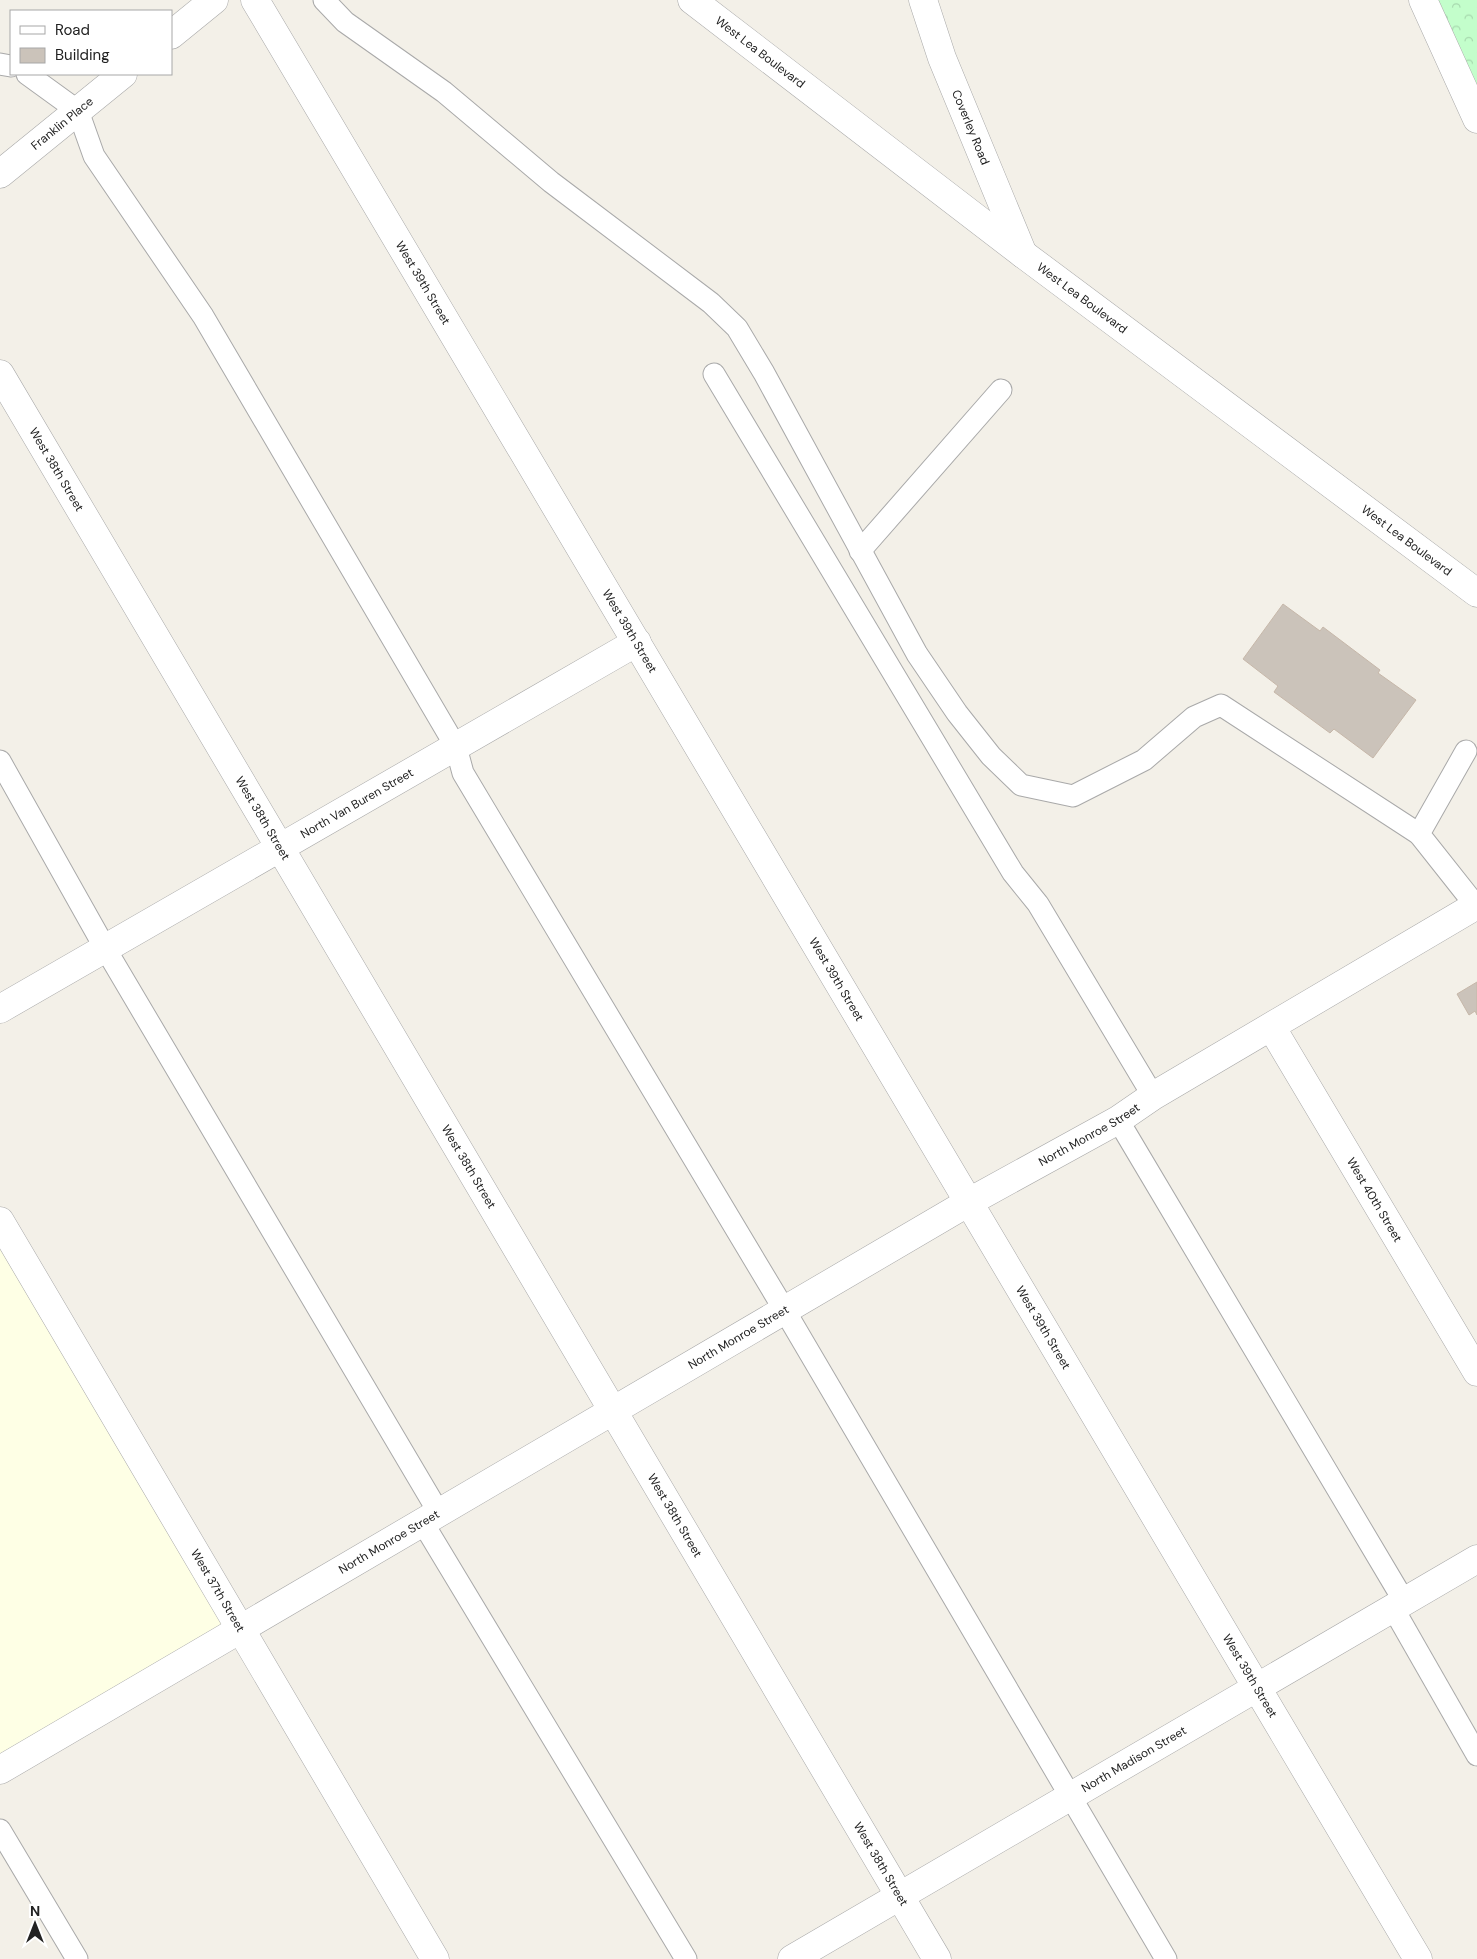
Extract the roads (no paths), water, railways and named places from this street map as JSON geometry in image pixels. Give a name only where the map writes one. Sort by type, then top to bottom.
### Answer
[{"type":"street","points":[[172,34],[214,0]]},
{"type":"street","name":"West 39th Street","points":[[256,0],[1418,1959]]},
{"type":"street","name":"West Lea Boulevard","points":[[692,0],[1023,254],[1477,593]]},
{"type":"street","name":"Coverley Road","points":[[923,0],[942,58],[1023,254]]},
{"type":"street","points":[[1423,0],[1477,119]]},
{"type":"street","name":"Franklin Place","points":[[0,174],[122,75]]},
{"type":"street","name":"West 38th Street","points":[[0,374],[937,1959]]},
{"type":"street","name":"North Van Buren Street","points":[[0,1009],[637,642]]},
{"type":"street","name":"North Monroe Street","points":[[0,1770],[969,1202],[1118,1120],[1152,1096],[1272,1028],[1476,905]]},
{"type":"street","name":"West 40th Street","points":[[1272,1028],[1477,1372]]},
{"type":"street","name":"West 37th Street","points":[[0,1221],[435,1959]]},
{"type":"street","name":"North Madison Street","points":[[792,1959],[1477,1558]]},
{"type":"lane","points":[[324,0],[345,22],[444,92],[551,182],[711,303],[737,328],[764,373],[916,654],[991,756],[1021,786],[1073,796],[1144,760],[1194,717],[1222,705],[1420,834],[1476,905]]},
{"type":"lane","points":[[28,75],[78,111],[94,156],[203,316],[456,746],[464,773],[785,1311],[1166,1959]]},
{"type":"lane","points":[[714,374],[1013,873],[1038,904],[1152,1096]]},
{"type":"lane","points":[[860,551],[1001,390]]},
{"type":"lane","points":[[1420,834],[1466,751]]},
{"type":"lane","points":[[0,761],[431,1518],[686,1959]]},
{"type":"lane","points":[[1118,1120],[1399,1604],[1477,1755]]},
{"type":"lane","points":[[0,1830],[77,1959]]}]
